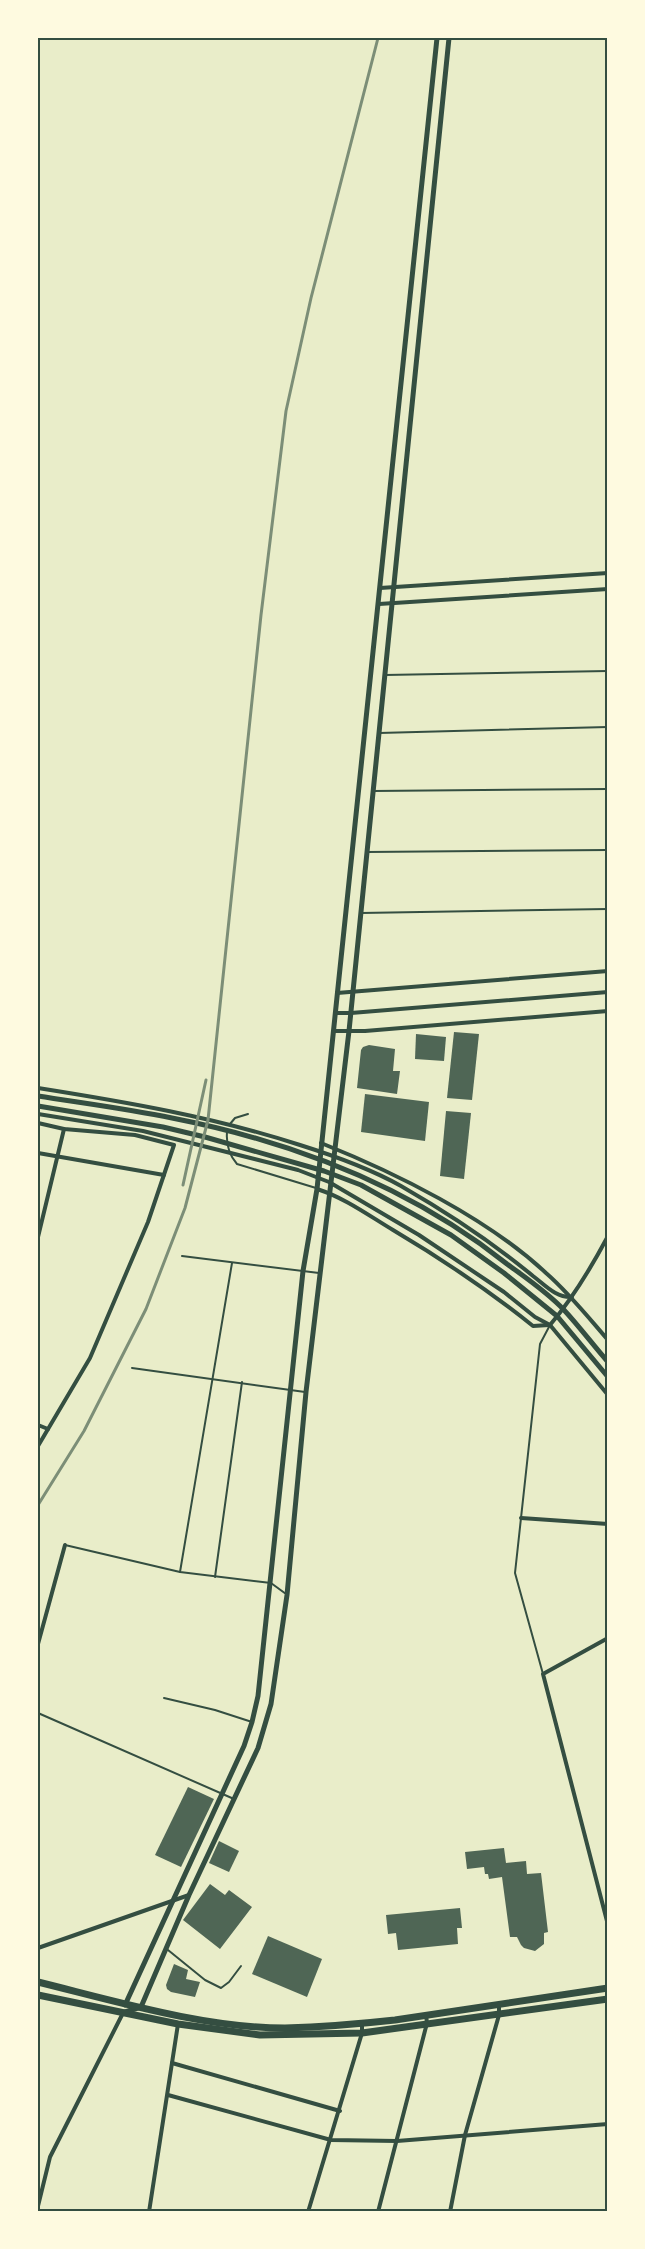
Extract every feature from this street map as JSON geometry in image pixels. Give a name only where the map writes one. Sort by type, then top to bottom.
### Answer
[{"type":"main road","points":[[38,1982],[141,2007],[227,2023],[284,2028],[499,2015],[608,1999]]},
{"type":"main road","points":[[38,1995],[178,2024],[260,2035],[362,2033],[499,2004],[608,1988]]},
{"type":"street","points":[[38,2206],[50,2157],[124,2013],[126,2003],[244,1746],[258,1696],[303,1271],[317,1189],[437,38]]},
{"type":"street","points":[[124,2013],[141,2007],[189,1895],[258,1748],[271,1704],[287,1595],[319,1273],[331,1193],[351,1013],[449,38]]},
{"type":"street","points":[[380,588],[608,573]]},
{"type":"street","points":[[379,604],[608,589]]},
{"type":"street","points":[[337,993],[608,971]]},
{"type":"street","points":[[335,1013],[608,992]]},
{"type":"street","points":[[333,1031],[608,1011]]},
{"type":"street","points":[[38,1088],[187,1114],[247,1129],[345,1160],[398,1185],[434,1206],[515,1260],[563,1298],[572,1297]]},
{"type":"street","points":[[38,1096],[173,1118],[273,1144],[363,1175],[461,1230],[487,1248],[563,1309],[608,1362]]},
{"type":"street","points":[[38,1106],[163,1127],[205,1137],[324,1171],[361,1185],[451,1235],[504,1273],[557,1316],[608,1377]]},
{"type":"street","points":[[38,1114],[153,1133],[298,1170],[329,1182],[419,1235],[504,1292],[535,1317],[550,1325],[608,1395]]},
{"type":"street","points":[[38,1123],[64,1129],[135,1135],[174,1145],[148,1222],[90,1358],[38,1446]]},
{"type":"street","points":[[38,1237],[64,1129]]},
{"type":"street","points":[[321,1143],[400,1179],[484,1227],[519,1251],[572,1297],[608,1340]]},
{"type":"street","points":[[38,1153],[164,1174]]},
{"type":"street","points":[[317,1189],[331,1193],[451,1265],[533,1326],[550,1325],[595,1262],[608,1236]]},
{"type":"street","points":[[38,1425],[48,1429]]},
{"type":"street","points":[[521,1518],[608,1524]]},
{"type":"street","points":[[38,1644],[65,1545]]},
{"type":"street","points":[[608,1638],[543,1674],[608,1925]]},
{"type":"street","points":[[38,1948],[189,1895]]},
{"type":"street","points":[[450,2211],[465,2135],[499,2015],[499,2004]]},
{"type":"street","points":[[378,2211],[427,2019]]},
{"type":"street","points":[[149,2211],[178,2024]]},
{"type":"street","points":[[308,2211],[340,2111],[362,2033],[362,2024]]},
{"type":"street","points":[[172,2063],[340,2111]]},
{"type":"street","points":[[168,2095],[331,2140],[397,2141],[608,2124]]},
{"type":"lane","points":[[385,675],[608,671]]},
{"type":"lane","points":[[379,733],[608,727]]},
{"type":"lane","points":[[373,791],[608,789]]},
{"type":"lane","points":[[367,852],[608,850]]},
{"type":"lane","points":[[361,913],[608,909]]},
{"type":"lane","points":[[248,1114],[233,1120],[226,1135],[231,1157],[237,1164],[317,1189]]},
{"type":"lane","points":[[182,1256],[319,1273]]},
{"type":"lane","points":[[180,1572],[232,1263]]},
{"type":"lane","points":[[543,1674],[515,1574],[540,1344],[550,1325]]},
{"type":"lane","points":[[132,1368],[306,1392]]},
{"type":"lane","points":[[215,1577],[242,1382]]},
{"type":"lane","points":[[65,1545],[180,1572],[271,1583],[287,1595]]},
{"type":"lane","points":[[164,1698],[215,1710],[252,1722]]},
{"type":"lane","points":[[38,1713],[154,1766],[234,1799]]},
{"type":"lane","points":[[166,1948],[206,1980],[221,1988],[229,1982],[241,1965]]},
{"type":"building","points":[[454,1032],[479,1034],[472,1100],[447,1098]]},
{"type":"building","points":[[416,1034],[446,1037],[444,1061],[415,1059]]},
{"type":"building","points":[[369,1045],[395,1049],[393,1071],[400,1071],[397,1094],[357,1088],[361,1050]]},
{"type":"building","points":[[365,1094],[429,1102],[425,1141],[361,1132]]},
{"type":"building","points":[[446,1111],[471,1113],[464,1179],[440,1176]]},
{"type":"building","points":[[188,1787],[214,1799],[181,1867],[155,1855]]},
{"type":"building","points":[[219,1841],[239,1851],[229,1872],[209,1863]]},
{"type":"building","points":[[504,1848],[506,1863],[526,1861],[527,1874],[541,1873],[548,1932],[544,1933],[544,1944],[535,1951],[524,1948],[517,1937],[510,1937],[502,1877],[489,1879],[484,1867],[467,1869],[465,1852]]},
{"type":"building","points":[[210,1884],[225,1895],[229,1890],[252,1907],[220,1949],[183,1920]]},
{"type":"building","points":[[460,1908],[462,1928],[457,1928],[458,1944],[398,1950],[396,1933],[388,1934],[386,1915]]},
{"type":"building","points":[[268,1936],[322,1959],[307,1997],[252,1974]]},
{"type":"building","points":[[174,1964],[188,1970],[186,1979],[200,1982],[195,1997],[167,1989],[166,1985]]},
{"type":"railway","points":[[38,1505],[84,1431],[146,1309],[185,1208],[208,1120],[261,615],[286,411],[311,298],[378,38]]},
{"type":"railway","points":[[183,1185],[206,1080]]}]
